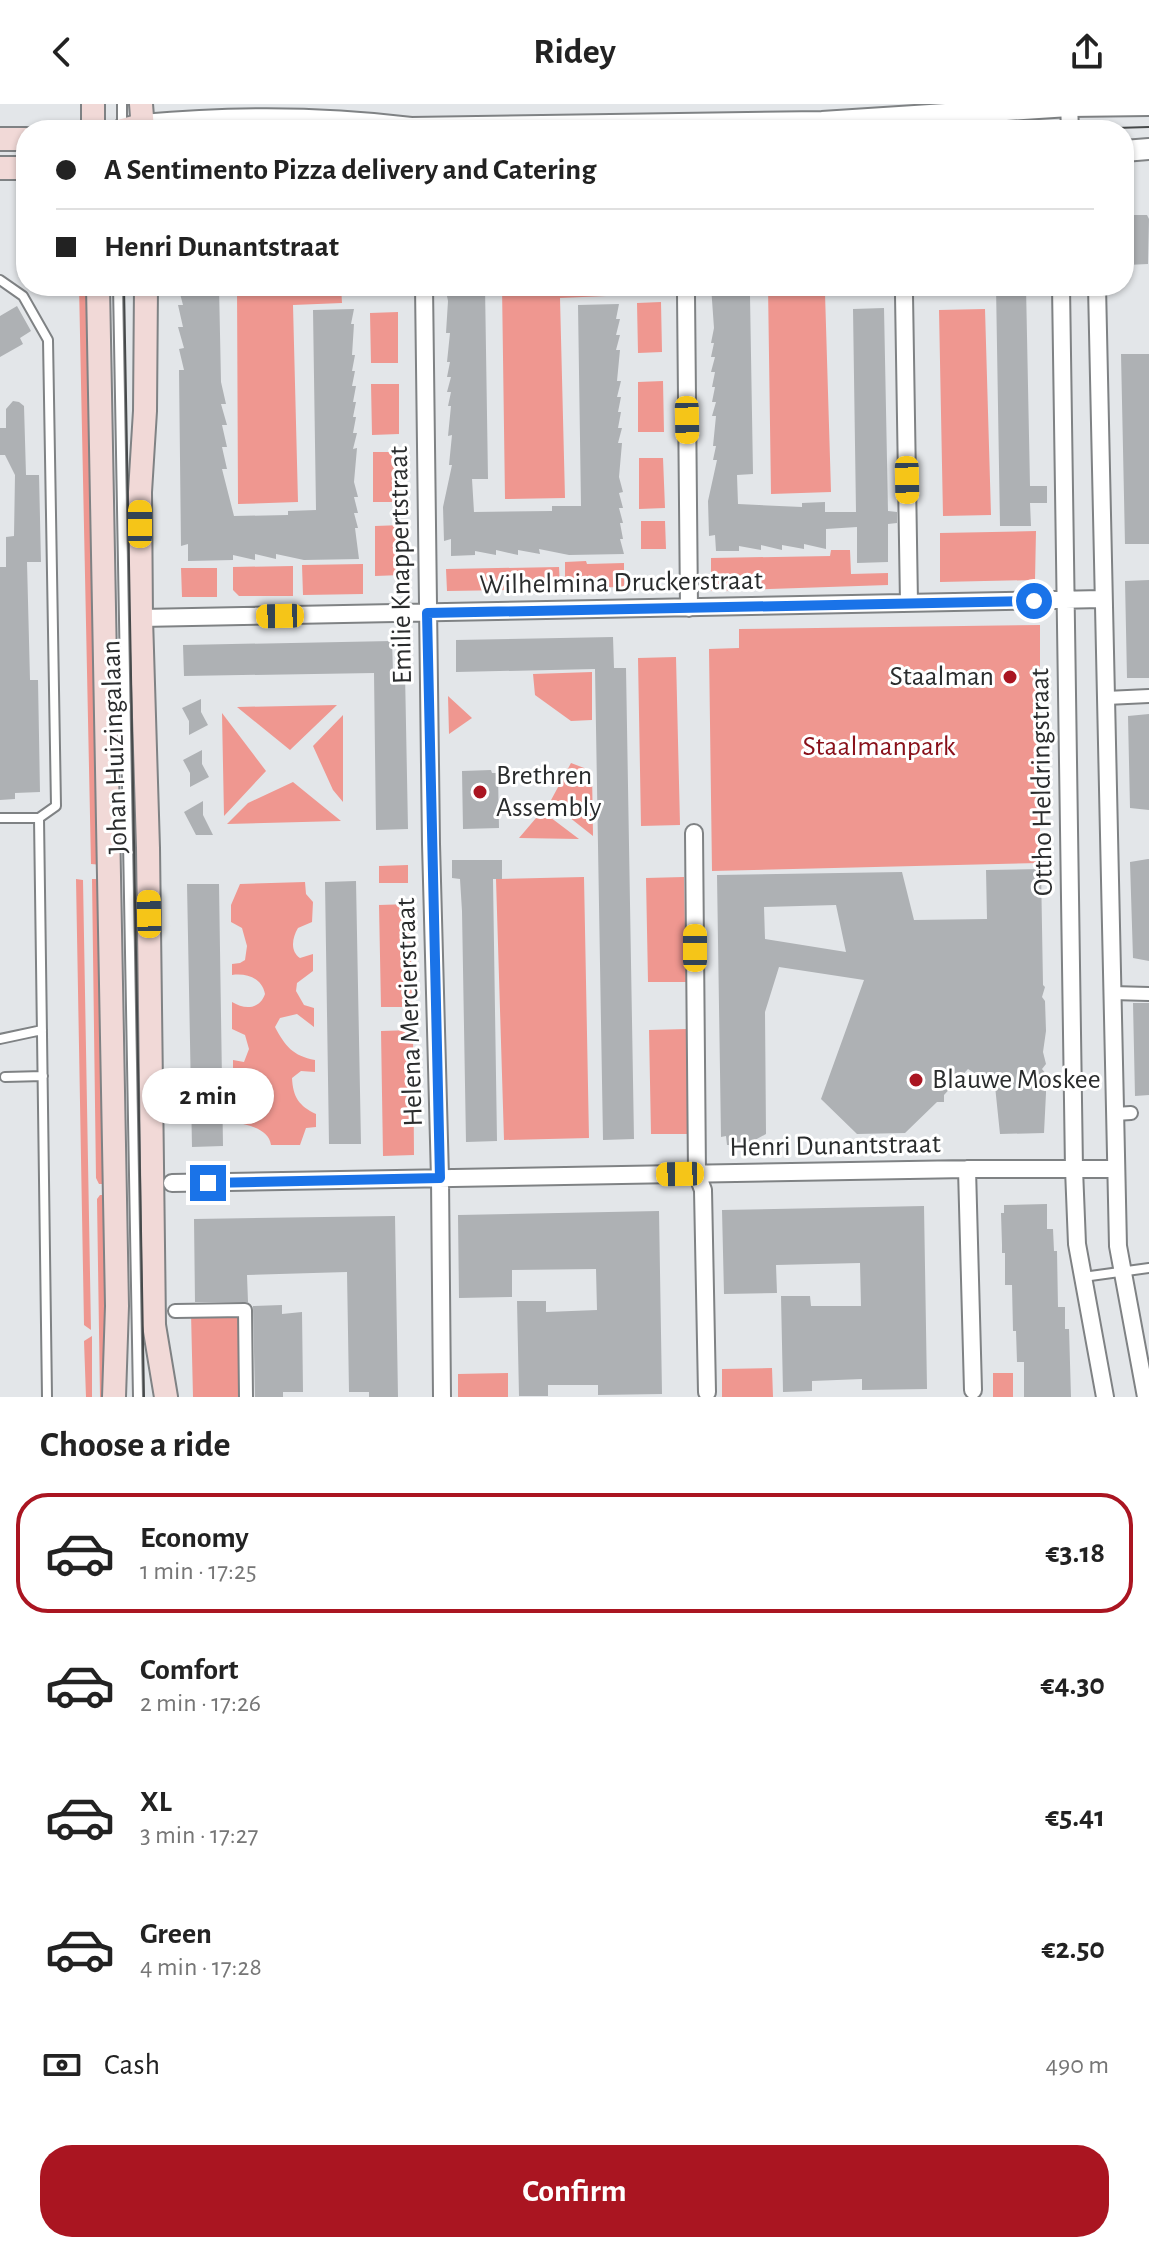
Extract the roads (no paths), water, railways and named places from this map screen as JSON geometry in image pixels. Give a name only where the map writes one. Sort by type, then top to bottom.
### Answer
[{"type":"main road","name":"Johan Huizingalaan","points":[[98,296],[116,1276],[114,1397]]},
{"type":"main road","name":"Johan Huizingalaan","points":[[146,296],[145,411],[140,492],[141,618],[148,848],[154,1325],[166,1397]]},
{"type":"street","points":[[851,120],[1069,105],[1149,105]]},
{"type":"street","name":"Emilie Knappertstraat","points":[[424,296],[431,844]]},
{"type":"street","points":[[686,296],[689,608]]},
{"type":"street","points":[[904,296],[909,603]]},
{"type":"street","name":"Ottho Heldringstraat","points":[[1061,296],[1074,1169],[1077,1244],[1105,1397]]},
{"type":"street","points":[[1097,296],[1112,993],[1123,1114],[1116,1169],[1118,1246],[1146,1397]]},
{"type":"street","name":"Wilhelmina Druckerstraat","points":[[141,618],[1102,599]]},
{"type":"street","points":[[1106,698],[1149,696]]},
{"type":"street","points":[[694,833],[697,1174],[703,1190],[707,1392]]},
{"type":"street","name":"Helena Mercierstraat","points":[[431,844],[442,1397]]},
{"type":"street","points":[[1112,993],[1149,994]]},
{"type":"street","points":[[967,1169],[973,1390]]},
{"type":"street","name":"Henri Dunantstraat","points":[[172,1183],[1116,1169]]},
{"type":"street","points":[[175,1311],[245,1310],[246,1397]]},
{"type":"lane","points":[[0,818],[39,818],[56,806],[48,340],[23,296]]},
{"type":"lane","name":"Johan Huizingalaan","points":[[118,296],[138,1397]]},
{"type":"lane","points":[[39,818],[47,1397]]},
{"type":"lane","points":[[0,1039],[42,1030]]},
{"type":"lane","points":[[5,1077],[43,1076]]},
{"type":"lane","points":[[1083,1277],[1149,1268]]},
{"type":"tram line","points":[[1134,127],[1149,127]]},
{"type":"tram line","points":[[124,296],[144,1397]]},
{"type":"place","name":"Staalman","points":[[1010,677]]},
{"type":"place","name":"Brethren Assembly","points":[[480,792]]},
{"type":"place","name":"Blauwe Moskee","points":[[916,1080]]},
{"type":"park label","name":"Staalmanpark","points":[[879,747]]}]
